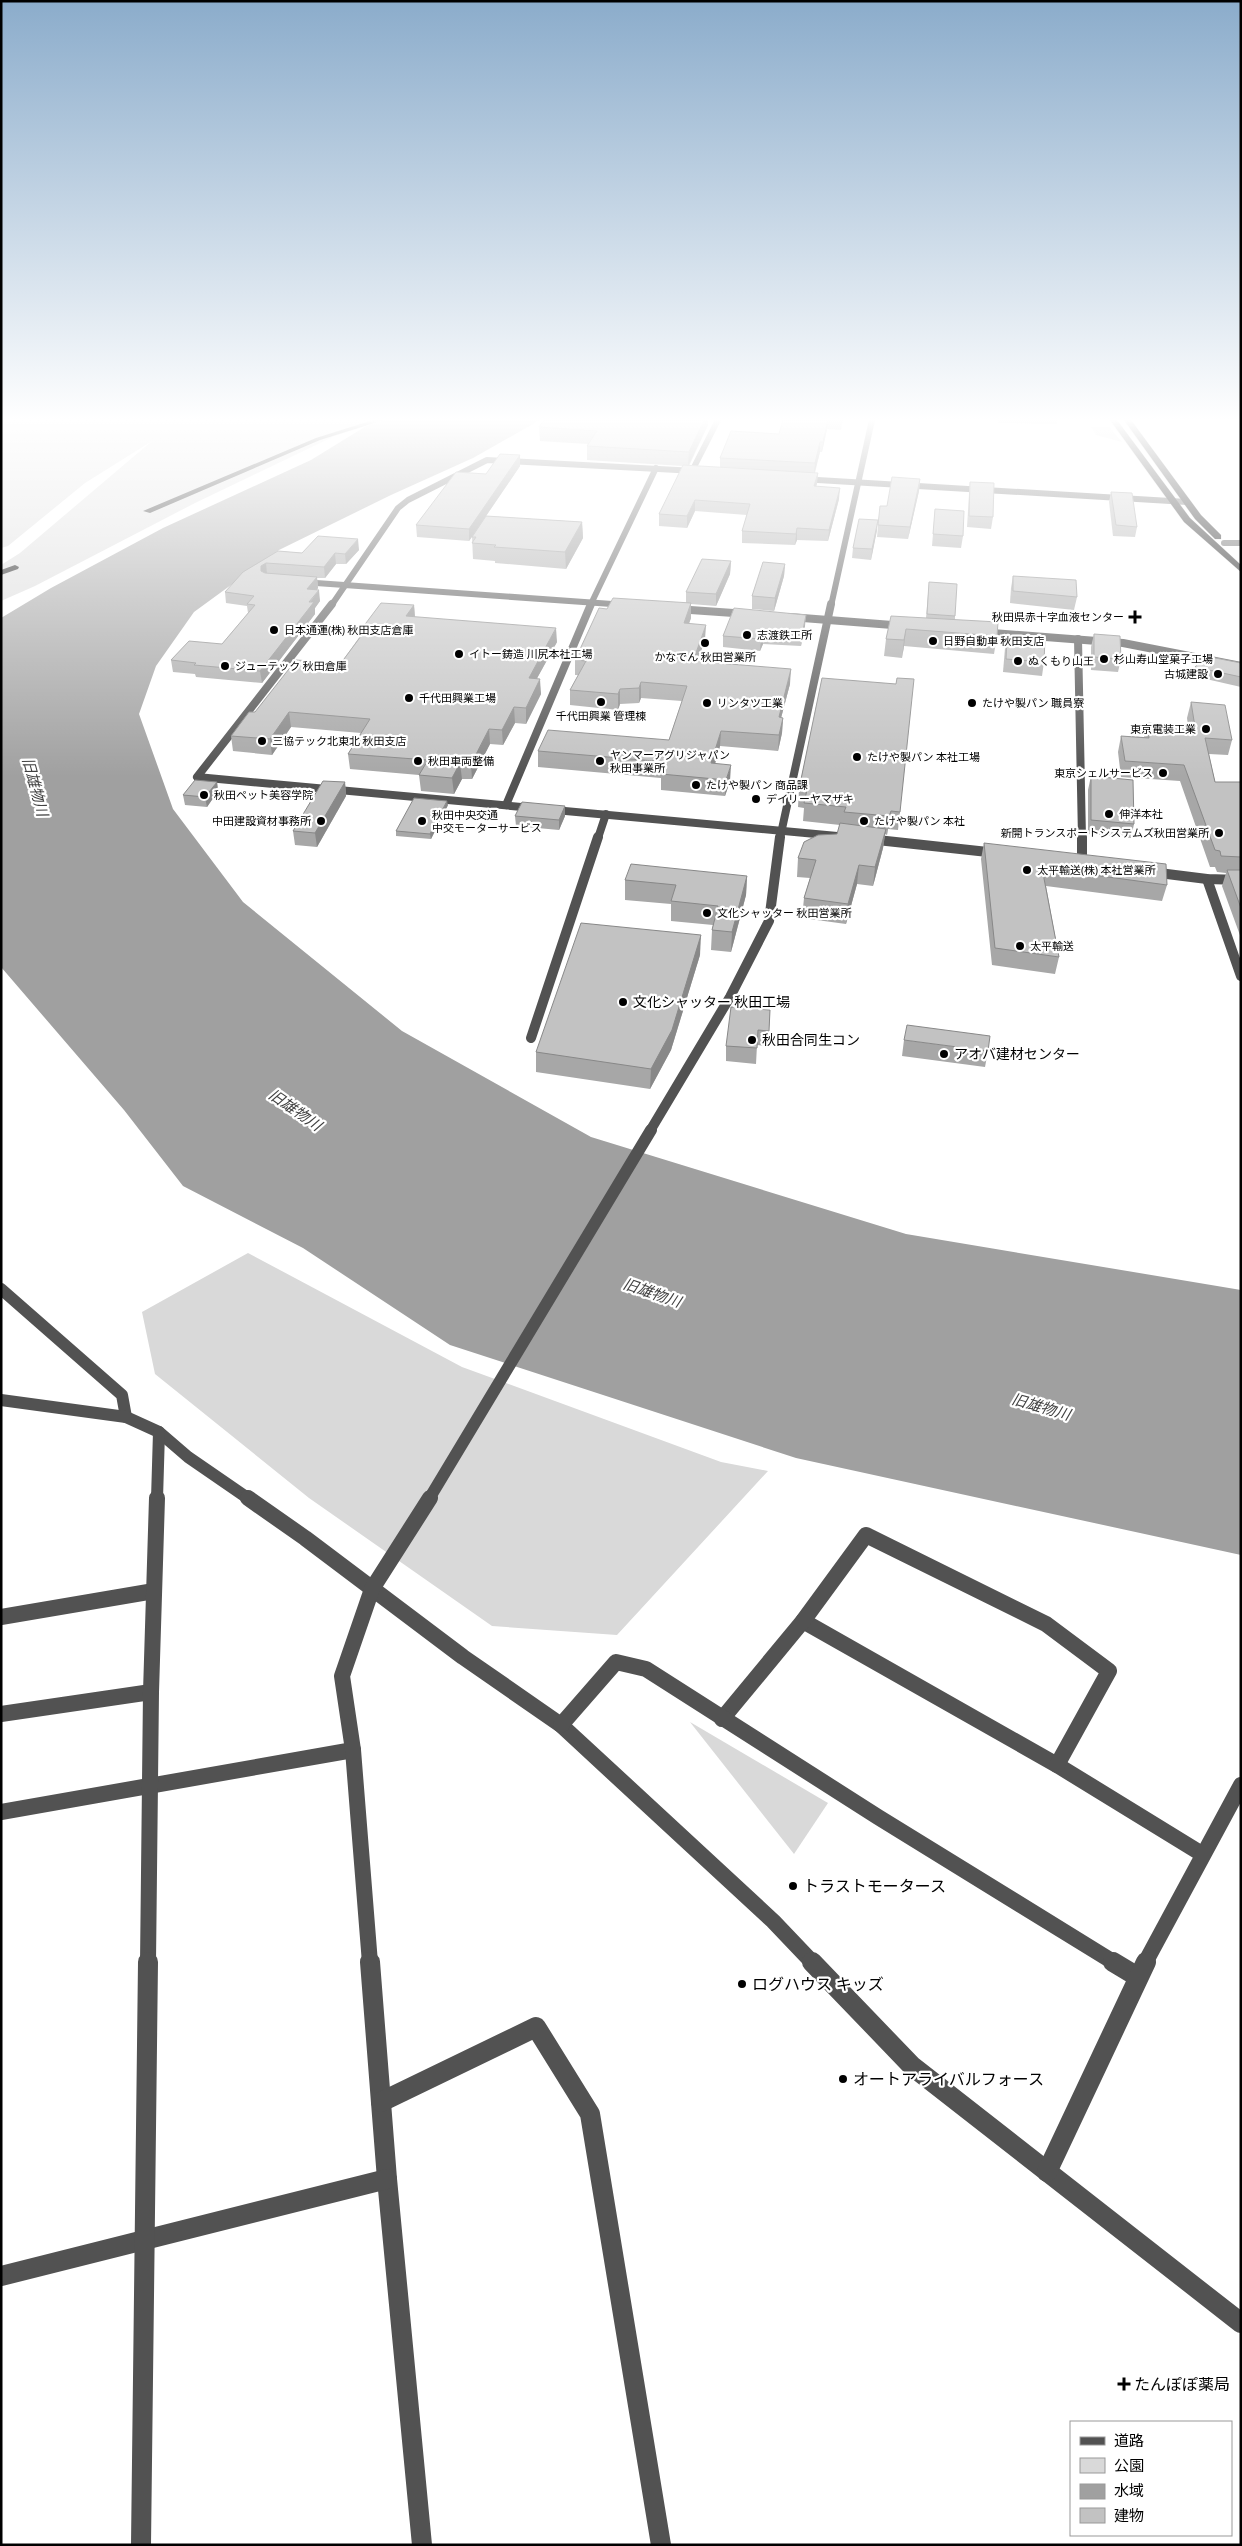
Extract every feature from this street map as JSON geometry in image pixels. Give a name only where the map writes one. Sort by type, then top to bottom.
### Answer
[{"type":"highway","points":[[1206,539],[1241,570]]},
{"type":"highway","points":[[1220,539],[1241,558]]},
{"type":"highway","points":[[1,573],[15,567]]},
{"type":"street","points":[[378,539],[346,586],[197,777],[782,829],[1004,854]]},
{"type":"street","points":[[506,805],[592,602],[622,539]]},
{"type":"street","points":[[422,2545],[387,2180],[353,1750],[342,1676],[372,1589],[441,1481],[648,1131],[730,997],[769,921],[782,829],[847,539]]},
{"type":"street","points":[[1224,543],[1241,543]]},
{"type":"street","points":[[296,582],[632,605]]},
{"type":"street","points":[[671,608],[760,615]]},
{"type":"street","points":[[780,617],[909,626]]},
{"type":"street","points":[[969,631],[1078,639],[1157,648],[1241,666]]},
{"type":"street","points":[[1078,639],[1082,863]]},
{"type":"street","points":[[531,1038],[606,814]]},
{"type":"street","points":[[1140,870],[1207,879],[1241,880]]},
{"type":"street","points":[[1207,879],[1241,976]]},
{"type":"street","points":[[1,1289],[122,1395],[126,1417]]},
{"type":"street","points":[[1,1400],[126,1417],[159,1432],[188,1457],[305,1538],[463,1657],[561,1725],[773,1921],[912,2066],[1241,2323]]},
{"type":"street","points":[[141,2545],[151,1692],[159,1432]]},
{"type":"street","points":[[722,1719],[803,1621],[866,1535],[1046,1624],[1108,1671],[1057,1765]]},
{"type":"street","points":[[1,1618],[154,1590]]},
{"type":"street","points":[[803,1621],[1057,1765],[1202,1854]]},
{"type":"street","points":[[561,1725],[616,1662],[646,1669],[722,1719],[1138,1977]]},
{"type":"street","points":[[1,1714],[151,1692]]},
{"type":"street","points":[[1,1812],[353,1750]]},
{"type":"street","points":[[1047,2172],[1138,1977],[1202,1854],[1241,1785]]},
{"type":"street","points":[[381,2102],[536,2026],[590,2114],[661,2545]]},
{"type":"street","points":[[1,2276],[144,2238],[387,2180]]},
{"type":"green space","points":[[1,539],[17,539],[8,546],[1,548]]},
{"type":"green space","points":[[37,539],[126,539],[35,586],[1,601],[1,565],[20,553]]},
{"type":"green space","points":[[248,1253],[462,1367],[721,1462],[768,1471],[617,1635],[492,1626],[309,1498],[155,1374],[142,1312]]},
{"type":"green space","points":[[690,1722],[828,1803],[794,1854]]},
{"type":"water","name":"旧雄物川","points":[[143,539],[302,539],[279,550],[194,612],[156,666],[139,714],[173,809],[243,902],[402,1031],[591,1137],[906,1234],[1241,1290],[1241,1555],[796,1458],[450,1345],[303,1248],[183,1186],[124,1110],[1,967],[1,618],[51,588]]},
{"type":"building","points":[[315,539],[358,539],[345,554],[335,553],[324,567],[266,563],[261,566],[261,571],[265,573],[317,577],[307,589],[319,590],[309,602],[314,602],[260,671],[194,665],[196,663],[171,660],[189,641],[222,644],[255,605],[247,604],[254,596],[225,592],[243,572],[278,551],[302,553]]},
{"type":"building","points":[[475,539],[572,539],[565,552],[494,547],[496,545],[472,543]]},
{"type":"building","points":[[855,539],[874,539],[872,549],[853,548]]},
{"type":"building","points":[[702,559],[731,561],[716,594],[686,592]]},
{"type":"building","points":[[763,562],[785,564],[775,598],[752,596]]},
{"type":"building","points":[[1013,576],[1076,580],[1077,597],[1013,591]]},
{"type":"building","points":[[929,582],[957,584],[955,616],[927,614]]},
{"type":"building","points":[[613,598],[691,603],[684,623],[706,625],[693,661],[791,669],[779,717],[783,718],[779,735],[721,731],[711,763],[731,765],[726,780],[661,774],[666,762],[538,751],[548,730],[669,740],[687,686],[641,682],[639,688],[620,689],[618,694],[570,690],[586,661],[575,660],[599,608],[607,609]]},
{"type":"building","points":[[381,603],[414,605],[406,616],[556,628],[529,678],[540,679],[526,708],[514,707],[502,730],[489,729],[471,764],[460,763],[452,778],[419,775],[428,760],[348,754],[370,719],[289,712],[270,739],[231,736],[249,712],[255,712],[296,660],[341,663],[367,628],[363,627]]},
{"type":"building","points":[[734,608],[806,615],[802,635],[763,632],[761,639],[723,636]]},
{"type":"building","points":[[891,616],[998,622],[997,636],[906,629],[904,640],[886,639]]},
{"type":"building","points":[[1094,634],[1120,636],[1121,659],[1094,657]]},
{"type":"building","points":[[1007,635],[1045,638],[1044,662],[1006,659]]},
{"type":"building","points":[[1205,656],[1241,663],[1241,677],[1195,667]]},
{"type":"building","name":"たけや製パン 本社工場","points":[[822,678],[896,684],[897,678],[914,679],[900,812],[891,811],[889,816],[844,812],[846,807],[804,803],[807,790],[799,789]]},
{"type":"building","points":[[1191,702],[1225,705],[1232,740],[1205,738],[1215,782],[1241,782],[1241,857],[1221,856],[1220,851],[1215,850],[1184,765],[1125,761],[1121,736],[1149,738],[1147,723],[1195,727]]},
{"type":"building","name":"伸洋本社","points":[[1091,776],[1133,780],[1134,824],[1091,820]]},
{"type":"building","points":[[195,780],[217,782],[205,797],[183,795]]},
{"type":"building","points":[[323,781],[345,782],[315,833],[293,831]]},
{"type":"building","name":"秋田中央交通 中交モーターサービス","points":[[414,798],[447,801],[430,834],[396,831]]},
{"type":"building","points":[[522,802],[565,806],[559,820],[515,816]]},
{"type":"building","points":[[840,823],[886,829],[875,867],[859,865],[848,904],[804,898],[816,860],[798,858],[804,842],[818,835],[837,834]]},
{"type":"building","points":[[984,843],[1166,864],[1167,885],[1042,868],[1059,957],[995,948]]},
{"type":"building","points":[[631,864],[747,876],[732,932],[712,930],[718,906],[671,901],[676,885],[625,880]]},
{"type":"building","points":[[1227,870],[1241,870],[1241,908]]},
{"type":"building","name":"文化シャッター 秋田工場","points":[[581,923],[701,935],[672,1030],[651,1069],[536,1052]]},
{"type":"building","points":[[731,1007],[770,1010],[769,1031],[758,1030],[757,1048],[726,1046]]},
{"type":"building","points":[[907,1025],[990,1036],[988,1051],[904,1040]]},
{"type":"tunnel","points":[[15,567],[81,539]]},
{"type":"place","name":"秋田県赤十字血液センター","points":[[1135,617]]},
{"type":"place","name":"日本通運(株) 秋田支店倉庫","points":[[274,630]]},
{"type":"place","name":"志渡鉄工所","points":[[747,635]]},
{"type":"place","name":"日野自動車 秋田支店","points":[[933,641]]},
{"type":"place","name":"かなでん 秋田営業所","points":[[705,643]]},
{"type":"place","name":"イトー鋳造 川尻本社工場","points":[[459,654]]},
{"type":"place","name":"杉山寿山堂菓子工場","points":[[1104,659]]},
{"type":"place","name":"ぬくもり山王","points":[[1018,661]]},
{"type":"place","name":"ジューテック 秋田倉庫","points":[[225,666]]},
{"type":"place","name":"古城建設","points":[[1218,674]]},
{"type":"place","name":"千代田興業工場","points":[[409,698]]},
{"type":"place","name":"千代田興業 管理棟","points":[[601,702]]},
{"type":"place","name":"リンタツ工業","points":[[707,703]]},
{"type":"place","name":"たけや製パン 職員寮","points":[[972,703]]},
{"type":"place","name":"東京電装工業","points":[[1206,729]]},
{"type":"place","name":"三協テック北東北 秋田支店","points":[[262,741]]},
{"type":"place","name":"たけや製パン 本社工場","points":[[857,757]]},
{"type":"place","name":"秋田車両整備","points":[[418,761]]},
{"type":"place","name":"ヤンマーアグリジャパン 秋田事業所","points":[[600,761]]},
{"type":"place","name":"東京シェルサービス","points":[[1163,773]]},
{"type":"place","name":"たけや製パン 商品課","points":[[696,785]]},
{"type":"place","name":"秋田ペット美容学院","points":[[204,795]]},
{"type":"place","name":"デイリーヤマザキ","points":[[756,799]]},
{"type":"place","name":"伸洋本社","points":[[1109,814]]},
{"type":"place","name":"中田建設資材事務所","points":[[321,821]]},
{"type":"place","name":"秋田中央交通 中交モーターサービス","points":[[422,821]]},
{"type":"place","name":"たけや製パン 本社","points":[[864,821]]},
{"type":"place","name":"新開トランスポートシステムズ秋田営業所","points":[[1219,833]]},
{"type":"place","name":"太平輸送(株) 本社営業所","points":[[1027,870]]},
{"type":"place","name":"文化シャッター 秋田営業所","points":[[707,913]]},
{"type":"place","name":"太平輸送","points":[[1020,946]]},
{"type":"place","name":"文化シャッター 秋田工場","points":[[623,1002]]},
{"type":"place","name":"秋田合同生コン","points":[[752,1040]]},
{"type":"place","name":"アオバ建材センター","points":[[944,1054]]},
{"type":"place","name":"トラストモータース","points":[[793,1886]]},
{"type":"place","name":"ログハウス キッズ","points":[[742,1984]]},
{"type":"place","name":"オートアライバルフォース","points":[[843,2079]]},
{"type":"place","name":"たんぽぽ薬局","points":[[1124,2384]]}]
